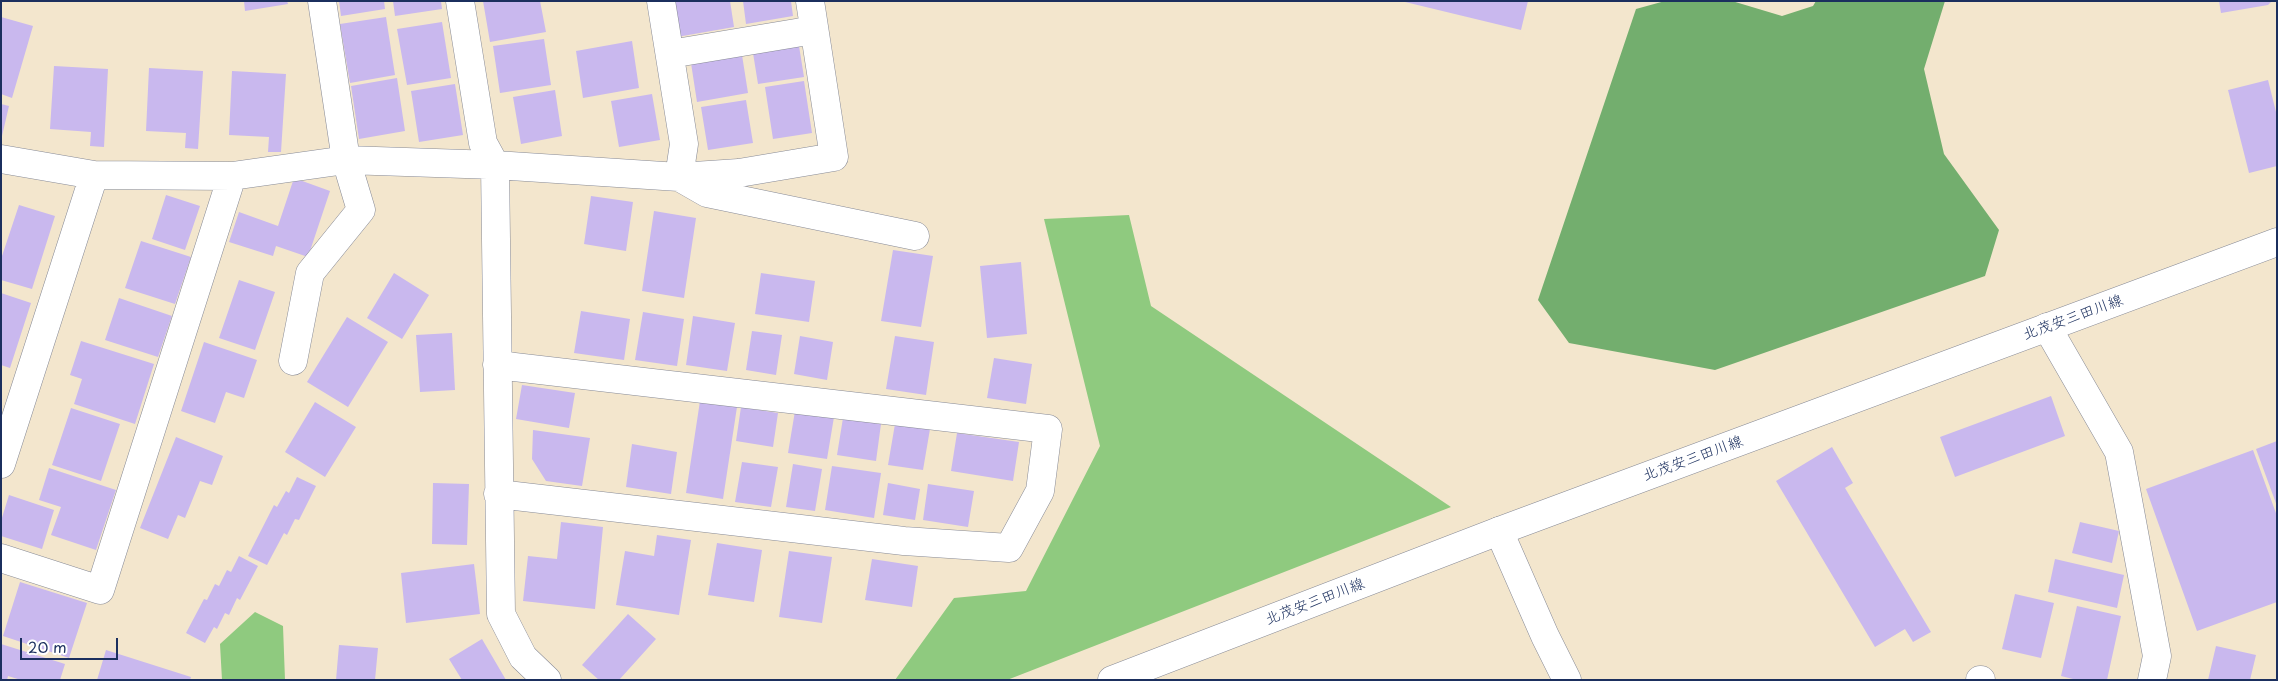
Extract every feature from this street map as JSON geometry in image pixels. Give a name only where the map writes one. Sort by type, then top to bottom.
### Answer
[{"type":"street","points":[[293,362],[310,273],[361,210],[346,160],[322,1]]},
{"type":"street","points":[[460,1],[483,143],[495,165],[501,614],[523,657],[547,680]]},
{"type":"street","points":[[662,1],[684,144],[679,177]]},
{"type":"street","points":[[1,159],[94,175],[232,176],[346,160],[495,165],[679,177],[739,173],[834,157],[810,1]]},
{"type":"street","points":[[670,54],[814,30]]},
{"type":"street","points":[[1,464],[94,175]]},
{"type":"street","points":[[1,558],[100,590],[232,176]]},
{"type":"street","points":[[679,177],[707,193],[915,236]]},
{"type":"street","name":"北茂安三田川線","points":[[1112,680],[1499,531],[2277,242]]},
{"type":"street","points":[[2047,327],[2119,452],[2157,656],[2152,680]]},
{"type":"street","points":[[497,365],[1048,429],[1040,490],[1009,548],[904,541],[498,494]]},
{"type":"street","points":[[1499,531],[1545,636],[1568,680]]},
{"type":"green space","points":[[1665,1],[1732,1],[1782,16],[1813,6],[1816,1],[1945,1],[1924,69],[1944,154],[1999,230],[1985,276],[1715,370],[1569,343],[1538,300],[1636,9]]},
{"type":"green space","points":[[1129,215],[1151,306],[1451,507],[1007,680],[895,680],[954,598],[1026,591],[1100,446],[1044,219]]},
{"type":"green space","points":[[255,612],[283,626],[285,680],[222,680],[220,644]]},
{"type":"building","points":[[244,1],[287,1],[288,4],[245,11]]},
{"type":"building","points":[[339,1],[384,1],[385,9],[341,16]]},
{"type":"building","points":[[393,1],[441,1],[442,9],[395,16]]},
{"type":"building","points":[[483,1],[540,1],[546,32],[490,42]]},
{"type":"building","points":[[672,1],[730,1],[734,27],[677,37]]},
{"type":"building","points":[[743,1],[791,1],[793,16],[746,24]]},
{"type":"building","points":[[1401,1],[1528,1],[1521,30]]},
{"type":"building","points":[[2219,1],[2272,1],[2268,5],[2221,13]]},
{"type":"building","points":[[1,17],[33,26],[12,98],[1,94]]},
{"type":"building","points":[[386,17],[395,75],[350,83],[340,24]]},
{"type":"building","points":[[442,22],[451,78],[407,85],[397,29]]},
{"type":"building","points":[[544,39],[551,85],[500,93],[493,46]]},
{"type":"building","points":[[632,41],[639,88],[583,98],[576,51]]},
{"type":"building","points":[[799,46],[804,77],[758,84],[753,53]]},
{"type":"building","points":[[742,55],[748,93],[697,102],[691,63]]},
{"type":"building","points":[[54,66],[108,69],[104,147],[90,146],[91,132],[50,129]]},
{"type":"building","points":[[149,68],[203,71],[198,149],[185,148],[186,133],[146,131]]},
{"type":"building","points":[[232,71],[286,74],[281,152],[268,152],[269,137],[229,135]]},
{"type":"building","points":[[397,78],[405,131],[359,139],[351,86]]},
{"type":"building","points":[[2268,80],[2277,116],[2277,166],[2249,173],[2228,90]]},
{"type":"building","points":[[804,81],[812,133],[773,139],[765,87]]},
{"type":"building","points":[[455,84],[463,135],[419,142],[411,91]]},
{"type":"building","points":[[555,90],[562,136],[521,144],[513,97]]},
{"type":"building","points":[[652,94],[660,140],[619,147],[611,101]]},
{"type":"building","points":[[746,100],[753,143],[708,150],[701,107]]},
{"type":"building","points":[[1,104],[9,106],[2,136],[1,136]]},
{"type":"building","points":[[294,178],[330,191],[308,257],[276,246],[273,256],[229,242],[239,212],[278,226]]},
{"type":"building","points":[[166,195],[200,206],[185,250],[152,239]]},
{"type":"building","points":[[591,196],[633,202],[626,251],[584,244]]},
{"type":"building","points":[[19,205],[55,216],[32,289],[1,280],[1,259]]},
{"type":"building","points":[[654,211],[696,218],[684,298],[642,291]]},
{"type":"building","points":[[141,241],[191,257],[175,304],[125,288]]},
{"type":"building","points":[[893,250],[933,256],[921,327],[881,321]]},
{"type":"building","points":[[1021,262],[1027,334],[987,338],[980,266]]},
{"type":"building","points":[[394,273],[429,295],[402,339],[367,318]]},
{"type":"building","points":[[761,273],[815,281],[809,322],[755,314]]},
{"type":"building","points":[[239,280],[275,292],[255,350],[219,338]]},
{"type":"building","points":[[1,293],[31,303],[10,368],[1,365]]},
{"type":"building","points":[[119,298],[172,316],[158,357],[105,340]]},
{"type":"building","points":[[581,311],[630,319],[624,360],[574,353]]},
{"type":"building","points":[[643,312],[684,319],[677,366],[635,360]]},
{"type":"building","points":[[693,316],[735,323],[727,371],[686,365]]},
{"type":"building","points":[[347,317],[388,342],[348,407],[307,382]]},
{"type":"building","points":[[752,331],[782,335],[776,375],[746,370]]},
{"type":"building","points":[[452,333],[455,390],[420,392],[416,335]]},
{"type":"building","points":[[800,336],[833,342],[827,380],[794,374]]},
{"type":"building","points":[[895,336],[934,342],[926,395],[886,389]]},
{"type":"building","points":[[81,341],[154,364],[135,424],[74,404],[82,379],[70,375]]},
{"type":"building","points":[[204,342],[257,360],[244,398],[226,392],[215,423],[181,411]]},
{"type":"building","points":[[994,358],[1032,364],[1026,404],[987,398]]},
{"type":"building","points":[[522,385],[575,393],[569,428],[516,419]]},
{"type":"building","points":[[2051,396],[2065,436],[1955,477],[1940,437]]},
{"type":"building","points":[[700,401],[737,407],[723,499],[686,493]]},
{"type":"building","points":[[315,402],[356,427],[325,477],[285,452]]},
{"type":"building","points":[[741,407],[778,413],[773,447],[736,441]]},
{"type":"building","points":[[71,408],[120,424],[101,481],[52,465]]},
{"type":"building","points":[[795,411],[834,417],[827,459],[788,453]]},
{"type":"building","points":[[843,418],[881,424],[876,461],[837,455]]},
{"type":"building","points":[[895,424],[930,429],[923,470],[888,465]]},
{"type":"building","points":[[533,430],[590,438],[582,486],[546,481],[532,459]]},
{"type":"building","points":[[957,433],[1019,442],[1013,481],[951,471]]},
{"type":"building","points":[[176,437],[223,456],[212,485],[200,481],[185,518],[178,515],[168,539],[140,528]]},
{"type":"building","points":[[2277,441],[2277,506],[2256,449]]},
{"type":"building","points":[[632,444],[677,452],[671,494],[626,487]]},
{"type":"building","points":[[1832,447],[1853,483],[1845,488],[1931,632],[1913,642],[1905,629],[1875,647],[1776,481]]},
{"type":"building","points":[[2253,450],[2277,516],[2277,602],[2197,631],[2146,489]]},
{"type":"building","points":[[742,462],[778,467],[771,507],[735,502]]},
{"type":"building","points":[[793,464],[822,469],[815,511],[786,507]]},
{"type":"building","points":[[832,466],[881,473],[874,518],[825,510]]},
{"type":"building","points":[[49,468],[116,490],[96,550],[51,535],[61,507],[39,500]]},
{"type":"building","points":[[297,477],[316,486],[299,520],[295,519],[287,535],[284,533],[267,565],[248,556],[274,505],[277,507],[286,491],[289,493]]},
{"type":"building","points":[[433,483],[469,484],[467,545],[432,544]]},
{"type":"building","points":[[888,483],[920,489],[915,520],[883,515]]},
{"type":"building","points":[[928,484],[974,491],[968,527],[923,520]]},
{"type":"building","points":[[9,495],[54,510],[42,549],[1,536],[1,521]]},
{"type":"building","points":[[561,522],[603,527],[595,609],[523,601],[528,556],[557,559]]},
{"type":"building","points":[[2080,522],[2119,531],[2112,563],[2072,553]]},
{"type":"building","points":[[657,535],[691,540],[679,615],[616,605],[625,551],[654,556]]},
{"type":"building","points":[[717,543],[762,550],[754,602],[708,595]]},
{"type":"building","points":[[789,551],[832,557],[822,623],[779,617]]},
{"type":"building","points":[[239,556],[258,566],[240,600],[237,598],[229,615],[225,613],[217,629],[214,627],[205,643],[186,633],[204,599],[207,600],[215,584],[219,586],[227,570],[231,572]]},
{"type":"building","points":[[872,559],[918,566],[912,607],[865,600]]},
{"type":"building","points":[[2055,559],[2124,575],[2117,608],[2048,592]]},
{"type":"building","points":[[474,564],[480,614],[406,623],[401,573]]},
{"type":"building","points":[[20,582],[87,603],[69,658],[3,636]]},
{"type":"building","points":[[2015,594],[2054,603],[2041,658],[2002,649]]},
{"type":"building","points":[[2077,606],[2121,616],[2107,680],[2077,680],[2061,676]]},
{"type":"building","points":[[628,614],[656,639],[619,680],[599,680],[582,665]]},
{"type":"building","points":[[482,639],[506,680],[462,680],[449,659]]},
{"type":"building","points":[[1,644],[65,664],[60,680],[21,680],[8,676],[7,680],[1,680]]},
{"type":"building","points":[[339,645],[378,648],[375,680],[336,680]]},
{"type":"building","points":[[2216,646],[2256,655],[2250,680],[2208,680]]},
{"type":"building","points":[[106,650],[191,677],[190,680],[97,680]]}]
